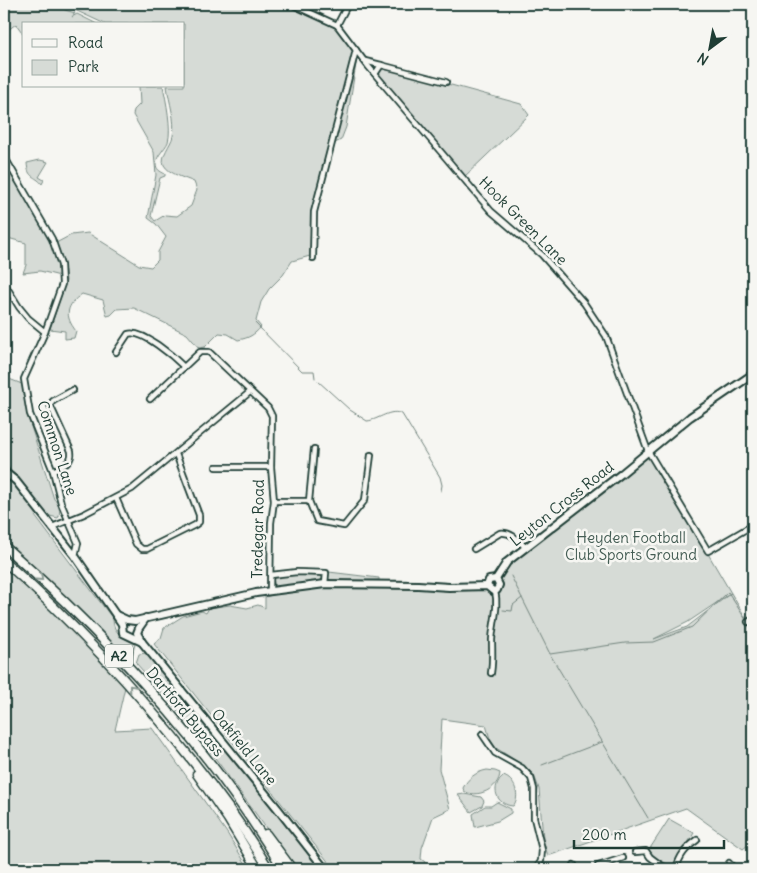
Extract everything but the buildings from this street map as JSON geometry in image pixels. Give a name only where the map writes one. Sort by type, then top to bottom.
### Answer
[{"type":"highway","name":"Dartford Bypass","points":[[4,546],[78,613],[173,716],[221,778],[283,869]]},
{"type":"highway","name":"Dartford Bypass","points":[[4,561],[94,646],[164,725],[222,799],[269,869]]},
{"type":"highway","points":[[164,725],[228,819],[258,869]]},
{"type":"highway","points":[[221,778],[276,846],[292,869]]},
{"type":"street","name":"Hook Green Lane","points":[[291,4],[337,25],[364,61],[491,211],[542,255],[584,303],[606,336],[648,451],[708,551],[753,525]]},
{"type":"street","points":[[337,25],[348,4]]},
{"type":"street","points":[[313,258],[314,212],[356,50]]},
{"type":"street","points":[[364,61],[446,82]]},
{"type":"street","points":[[375,74],[381,65]]},
{"type":"street","name":"Common Lane","points":[[4,156],[52,239],[61,265],[62,284],[45,332],[24,379],[30,414],[53,471],[61,502],[78,543],[75,556]]},
{"type":"street","points":[[4,283],[28,318],[45,332]]},
{"type":"street","points":[[116,352],[128,334],[136,332],[168,352],[184,367]]},
{"type":"street","name":"Tredegar Road","points":[[150,399],[200,352],[204,351],[209,352],[268,408],[272,416],[271,468],[274,501],[271,522],[270,591]]},
{"type":"street","name":"Leyton Cross Road","points":[[486,586],[489,580],[496,579],[507,562],[712,401],[753,374]]},
{"type":"street","points":[[53,471],[70,461],[72,457],[50,405],[53,401],[73,390]]},
{"type":"street","points":[[52,526],[116,498],[132,488],[250,392]]},
{"type":"street","points":[[314,449],[309,501],[317,522],[344,526],[366,500],[371,455]]},
{"type":"street","points":[[116,498],[136,544],[142,549],[147,549],[195,525],[199,522],[199,515],[176,454]]},
{"type":"street","name":"Tredegar Road","points":[[216,467],[271,468]]},
{"type":"street","points":[[4,473],[16,481],[75,556],[116,615],[125,622],[270,591],[326,584],[486,586],[490,590],[496,591]]},
{"type":"street","points":[[274,501],[309,501]]},
{"type":"street","points":[[474,549],[504,532],[511,535],[526,548]]},
{"type":"street","points":[[271,575],[297,572],[326,574],[326,584]]},
{"type":"street","points":[[491,673],[493,660],[492,641],[497,607],[496,591],[499,585],[496,579]]},
{"type":"street","points":[[125,622],[123,633],[131,637],[146,618]]},
{"type":"street","name":"Oakfield Lane","points":[[135,621],[142,642],[325,869]]},
{"type":"street","name":"Oakfield Lane","points":[[131,637],[142,642]]},
{"type":"street","points":[[482,734],[495,753],[522,768],[531,778],[534,789],[534,818],[542,850],[541,861],[536,869]]},
{"type":"street","points":[[676,869],[678,860],[684,851],[697,840]]},
{"type":"street","points":[[635,852],[646,851],[650,857],[666,869]]},
{"type":"street","points":[[598,869],[598,866],[602,864],[623,858]]},
{"type":"street","points":[[729,863],[732,866],[730,869]]},
{"type":"green space","points":[[4,4],[58,4],[65,10],[75,13],[72,17],[77,14],[93,22],[22,22],[22,32],[16,24],[4,33]]},
{"type":"green space","points":[[62,4],[286,4],[329,22],[337,28],[345,37],[357,58],[346,127],[341,140],[335,143],[331,142],[312,210],[310,256],[292,261],[283,275],[269,289],[261,302],[256,321],[261,327],[251,336],[238,340],[228,334],[219,333],[205,347],[199,348],[187,334],[134,308],[117,309],[107,316],[103,300],[82,294],[73,302],[68,311],[72,326],[76,331],[74,338],[65,339],[65,331],[50,329],[66,281],[65,271],[56,243],[71,235],[88,233],[139,265],[151,267],[158,260],[158,252],[166,237],[156,224],[148,218],[156,175],[154,152],[133,115],[134,110],[140,104],[139,88],[163,88],[169,122],[168,142],[156,163],[158,169],[165,176],[160,178],[151,216],[155,221],[165,215],[177,216],[191,206],[197,190],[194,182],[170,171],[163,162],[174,130],[167,88],[185,88],[185,22],[101,22]]},
{"type":"green space","points":[[369,66],[385,67],[521,104],[529,115],[463,178]]},
{"type":"green space","points":[[40,160],[48,162],[39,177],[44,180],[42,184],[30,174],[27,163]]},
{"type":"green space","points":[[7,165],[46,232],[57,261],[60,276],[40,271],[23,273],[26,265],[26,243],[4,237],[4,169]]},
{"type":"green space","points":[[4,377],[22,384],[28,417],[60,513],[58,518],[50,516],[42,508],[35,516],[113,619],[113,624],[117,631],[135,644],[115,730],[152,728],[227,833],[249,869],[4,869]]},
{"type":"green space","name":"Heyden Football Club Sports Ground","points":[[648,451],[753,630],[753,841],[743,849],[686,808],[548,856],[543,839],[539,789],[534,775],[526,767],[496,748],[490,739],[486,725],[442,719],[439,769],[450,809],[433,817],[422,848],[421,859],[425,862],[425,869],[334,869],[154,644],[161,638],[164,628],[183,616],[202,611],[206,613],[209,608],[230,605],[247,608],[258,605],[265,608],[265,597],[272,595],[323,588],[386,586],[494,588],[499,574],[507,563]],"holes":[[[731,593],[687,627],[654,639],[688,622]]]},
{"type":"green space","points":[[329,572],[379,578],[379,580],[330,582],[328,579]]},
{"type":"green space","points":[[303,574],[322,575],[322,582],[275,586],[273,579],[275,577]]},
{"type":"green space","points":[[146,653],[321,869],[296,869],[194,729],[136,663],[139,654]]},
{"type":"green space","points":[[487,770],[500,773],[499,779],[492,788],[475,794],[464,791],[463,788],[470,778],[479,772]]},
{"type":"green space","points":[[503,776],[514,784],[516,789],[517,793],[513,806],[502,802],[497,795],[497,785]]},
{"type":"green space","points":[[464,794],[481,797],[484,801],[482,806],[471,812],[458,795]]},
{"type":"green space","points":[[497,802],[511,809],[511,813],[498,821],[475,827],[473,814],[485,806],[491,806]]},
{"type":"green space","points":[[669,819],[694,833],[673,867],[647,853]]},
{"type":"waterway","points":[[255,323],[302,371],[314,371],[315,378]]},
{"type":"waterway","points":[[318,381],[350,410],[367,421],[393,412],[402,414],[440,477],[441,491]]},
{"type":"waterway","points":[[511,576],[550,654],[625,643],[654,642],[692,627],[728,592],[746,620]]},
{"type":"waterway","points":[[503,610],[512,611],[513,605],[522,598]]},
{"type":"waterway","points":[[748,624],[753,632]]},
{"type":"waterway","points":[[551,656],[648,818]]},
{"type":"waterway","points":[[542,765],[602,742]]}]
